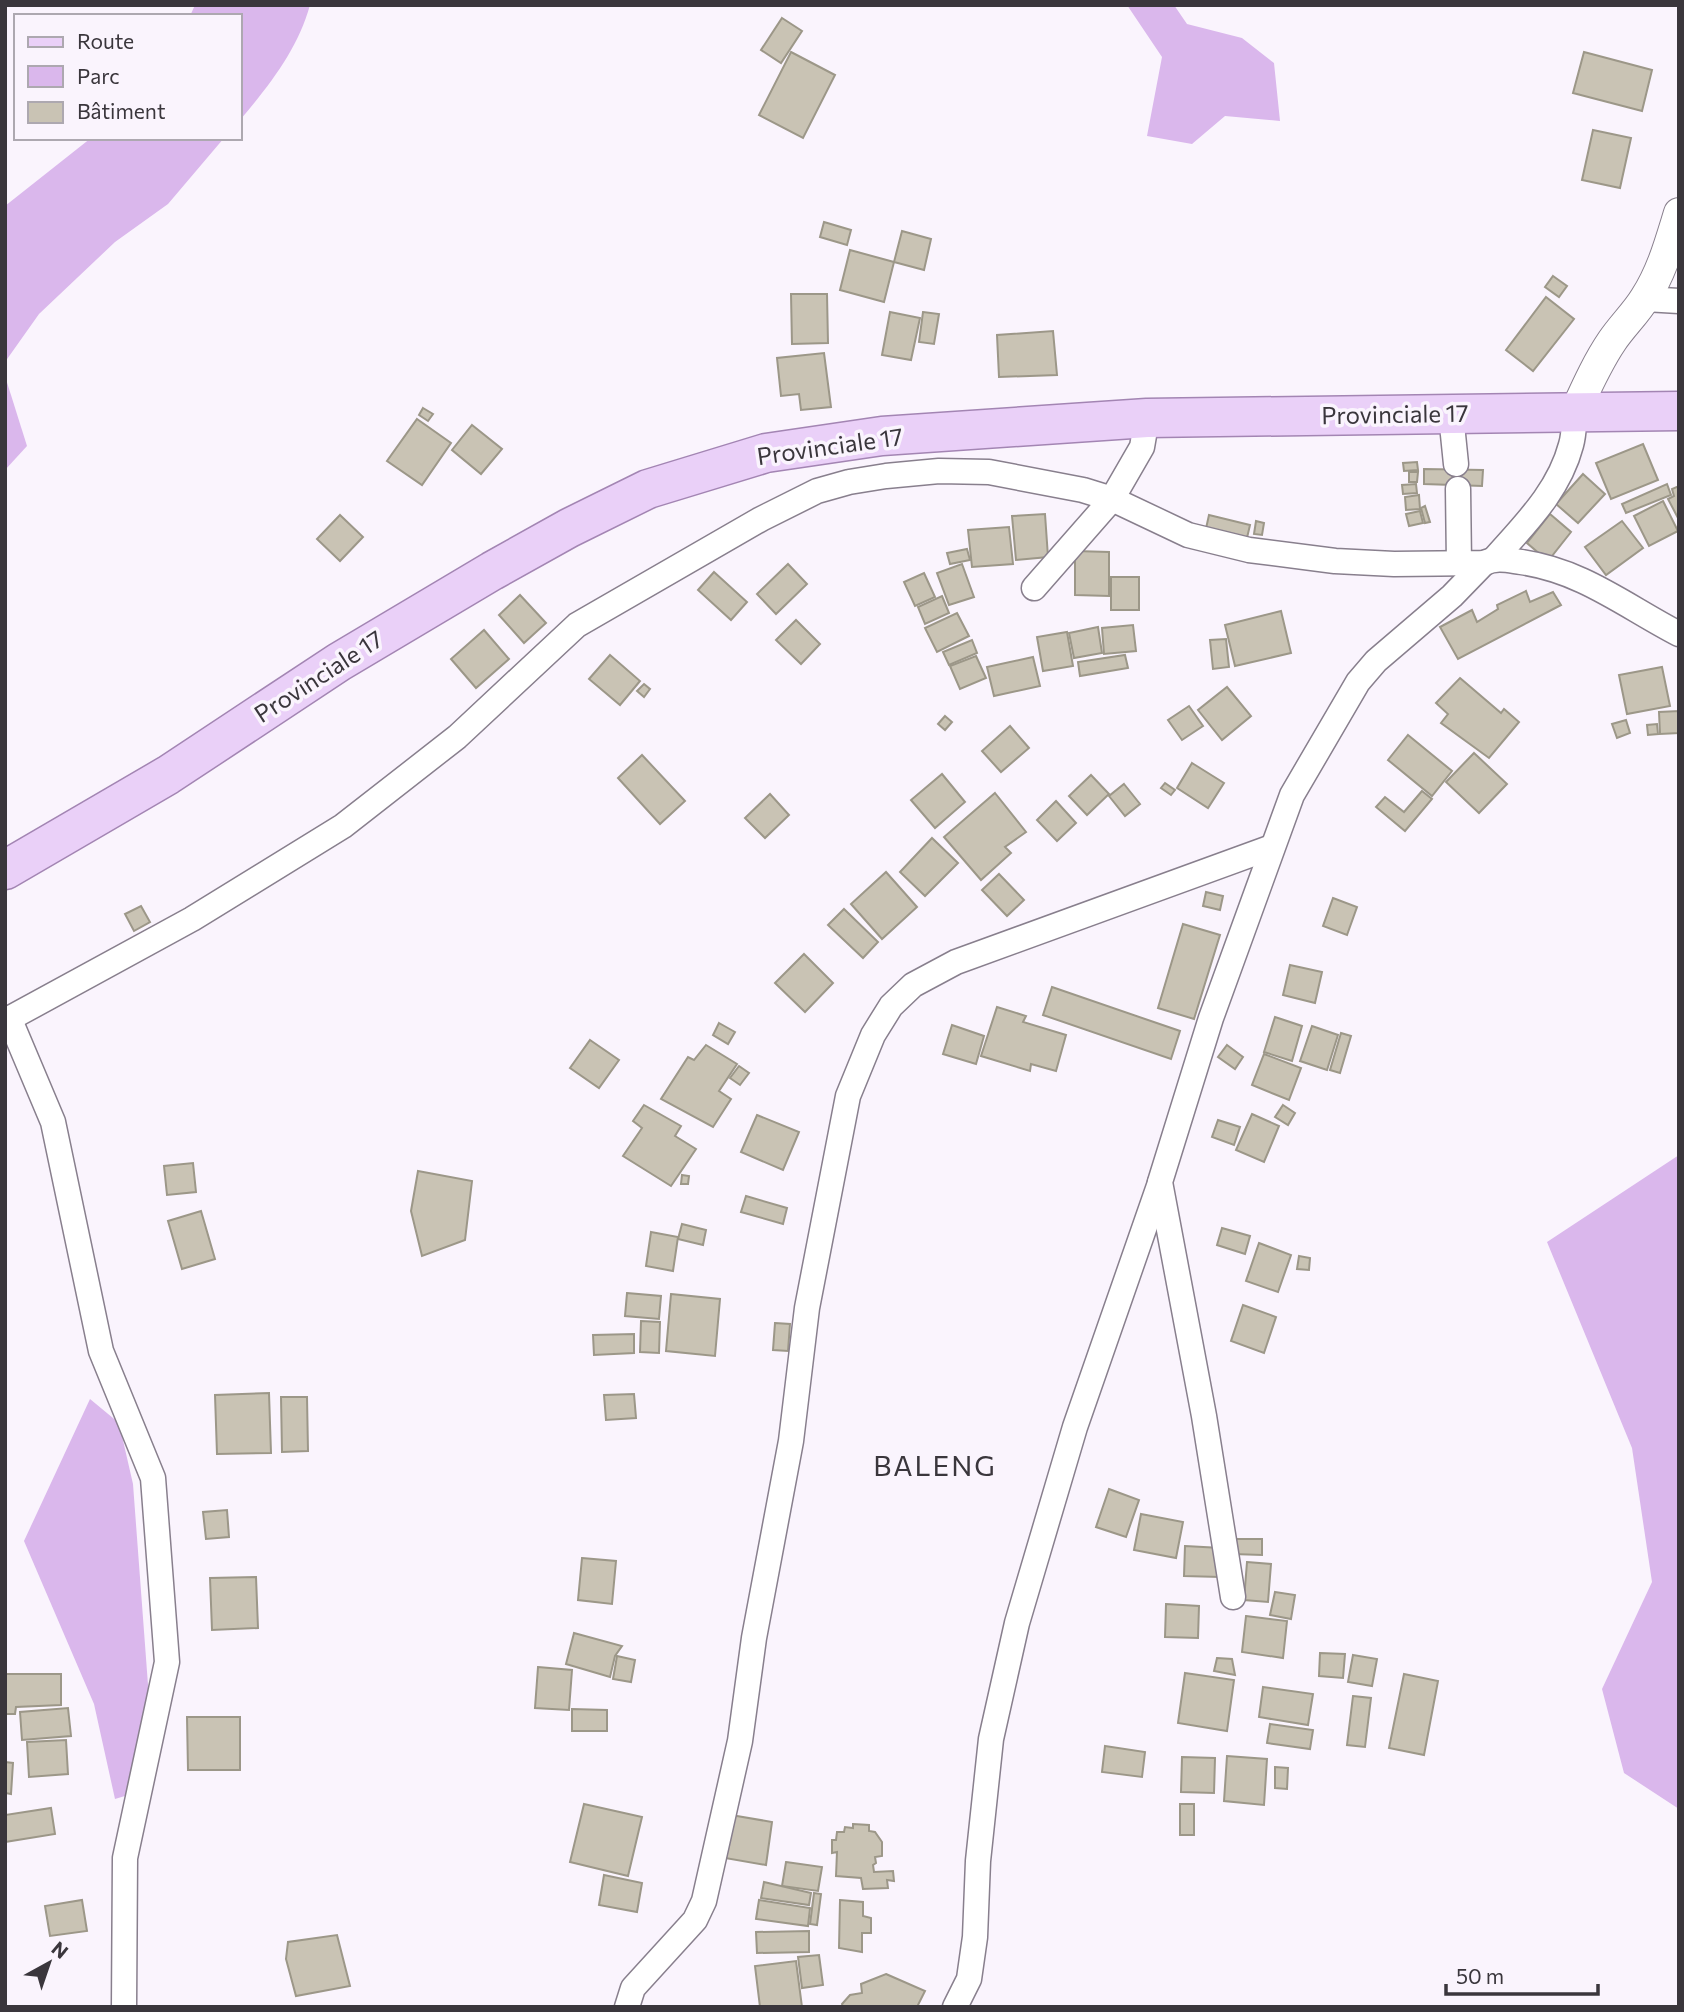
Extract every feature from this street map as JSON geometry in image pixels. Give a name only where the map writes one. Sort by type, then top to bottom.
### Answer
[{"type":"main road","name":"Provinciale 17","points":[[11,858],[168,775],[339,662],[569,527],[648,489],[782,449],[882,436],[1147,418],[1679,411]]},
{"type":"street","points":[[955,2007],[969,1979],[975,1937],[978,1861],[991,1739],[1017,1623],[1075,1427],[1160,1182],[1211,1018],[1292,795],[1339,712],[1376,661],[1452,596],[1548,497],[1563,469],[1572,444],[1575,412],[1613,339],[1645,299],[1665,258],[1679,213]]},
{"type":"street","points":[[1645,299],[1679,301]]},
{"type":"street","points":[[1451,415],[1456,464]]},
{"type":"street","points":[[1034,587],[1112,499],[1142,447],[1147,418]]},
{"type":"street","points":[[124,2007],[125,1858],[167,1662],[153,1478],[101,1351],[53,1122],[8,1020],[192,919],[343,826],[457,737],[577,625],[761,519],[817,491],[849,482],[939,471],[989,472],[1083,490],[1112,499],[1188,535],[1250,550],[1335,561],[1394,564],[1489,560],[1539,565],[1581,578],[1679,634]]},
{"type":"street","points":[[1458,489],[1459,563]]},
{"type":"street","points":[[627,2007],[633,1988],[695,1920],[704,1901],[740,1741],[754,1638],[791,1441],[807,1308],[848,1096],[873,1035],[891,1006],[913,985],[956,962],[1272,847]]},
{"type":"street","points":[[1160,1182],[1204,1416],[1233,1597]]},
{"type":"green space","points":[[195,5],[310,5],[290,52],[242,118],[242,14],[191,14]]},
{"type":"green space","points":[[1127,5],[1174,5],[1187,24],[1242,38],[1274,63],[1280,121],[1225,116],[1192,144],[1147,136],[1162,57]]},
{"type":"green space","points":[[88,140],[222,140],[168,204],[115,242],[39,314],[5,362],[5,206]]},
{"type":"green space","points":[[5,376],[27,446],[5,470]]},
{"type":"green space","points":[[1679,1155],[1679,1809],[1624,1773],[1602,1689],[1652,1582],[1632,1448],[1547,1242]]},
{"type":"green space","points":[[90,1399],[119,1423],[133,1484],[151,1725],[138,1792],[115,1799],[94,1704],[24,1541]]},
{"type":"building","points":[[782,18],[802,31],[781,63],[761,50]]},
{"type":"building","points":[[791,52],[835,75],[803,138],[759,115]]},
{"type":"building","points":[[1584,52],[1652,70],[1642,111],[1573,93]]},
{"type":"building","points":[[1593,130],[1631,138],[1620,188],[1582,180]]},
{"type":"building","points":[[824,222],[851,230],[847,245],[820,237]]},
{"type":"building","points":[[902,231],[931,239],[924,270],[894,262]]},
{"type":"building","points":[[850,250],[894,262],[884,302],[840,290]]},
{"type":"building","points":[[1553,276],[1567,286],[1559,297],[1545,287]]},
{"type":"building","points":[[791,294],[827,294],[828,343],[792,344]]},
{"type":"building","points":[[1546,297],[1574,319],[1533,371],[1506,350]]},
{"type":"building","points":[[890,312],[920,318],[911,360],[882,355]]},
{"type":"building","points":[[923,312],[939,314],[934,344],[919,342]]},
{"type":"building","points":[[1053,331],[1057,375],[999,377],[997,335]]},
{"type":"building","points":[[824,353],[831,407],[801,410],[799,394],[781,396],[777,358]]},
{"type":"building","points":[[423,408],[433,414],[428,421],[419,415]]},
{"type":"building","points":[[417,419],[451,443],[422,485],[387,461]]},
{"type":"building","points":[[472,425],[502,449],[481,474],[452,450]]},
{"type":"building","points":[[1643,444],[1658,480],[1611,499],[1596,463]]},
{"type":"building","points":[[1417,462],[1418,470],[1404,471],[1403,463]]},
{"type":"building","points":[[1424,469],[1483,470],[1482,486],[1424,484]]},
{"type":"building","points":[[1409,472],[1418,472],[1417,482],[1409,482]]},
{"type":"building","points":[[1583,474],[1605,494],[1578,523],[1556,504]]},
{"type":"building","points":[[1416,484],[1417,493],[1403,494],[1402,485]]},
{"type":"building","points":[[1667,484],[1671,495],[1626,513],[1622,504]]},
{"type":"building","points":[[1679,486],[1678,518],[1668,499],[1674,496],[1672,489]]},
{"type":"building","points":[[1419,495],[1420,509],[1406,510],[1405,497]]},
{"type":"building","points":[[1663,501],[1678,531],[1649,546],[1634,516]]},
{"type":"building","points":[[1425,506],[1430,522],[1425,523],[1421,508]]},
{"type":"building","points":[[1420,511],[1423,523],[1409,526],[1406,514]]},
{"type":"building","points":[[1045,514],[1048,557],[1016,560],[1012,516]]},
{"type":"building","points":[[1550,514],[1571,532],[1548,561],[1527,543]]},
{"type":"building","points":[[340,515],[363,537],[340,561],[317,539]]},
{"type":"building","points":[[1209,515],[1250,525],[1246,542],[1205,533]]},
{"type":"building","points":[[1256,521],[1264,523],[1262,535],[1254,534]]},
{"type":"building","points":[[1622,521],[1643,548],[1606,575],[1585,547]]},
{"type":"building","points":[[1009,527],[1013,564],[972,567],[968,530]]},
{"type":"building","points":[[967,549],[970,560],[950,564],[947,553]]},
{"type":"building","points":[[1075,551],[1109,552],[1109,596],[1075,595]]},
{"type":"building","points":[[788,564],[807,584],[776,614],[757,594]]},
{"type":"building","points":[[962,564],[974,597],[949,605],[937,573]]},
{"type":"building","points":[[714,572],[747,602],[731,620],[698,590]]},
{"type":"building","points":[[924,573],[935,597],[915,606],[904,582]]},
{"type":"building","points":[[1111,577],[1139,577],[1139,610],[1111,610]]},
{"type":"building","points":[[1526,591],[1530,602],[1553,592],[1561,605],[1458,659],[1440,627],[1472,610],[1477,622],[1498,609],[1497,605]]},
{"type":"building","points":[[520,595],[546,623],[524,643],[499,615]]},
{"type":"building","points":[[942,596],[949,613],[925,624],[918,607]]},
{"type":"building","points":[[1281,611],[1291,653],[1235,666],[1225,625]]},
{"type":"building","points":[[957,613],[969,636],[937,652],[925,628]]},
{"type":"building","points":[[796,620],[820,644],[801,664],[776,640]]},
{"type":"building","points":[[1133,625],[1136,651],[1104,654],[1102,628]]},
{"type":"building","points":[[1098,627],[1102,653],[1074,658],[1069,633]]},
{"type":"building","points":[[484,630],[509,659],[476,688],[451,659]]},
{"type":"building","points":[[1067,632],[1073,666],[1043,671],[1037,637]]},
{"type":"building","points":[[1226,639],[1229,667],[1213,669],[1210,640]]},
{"type":"building","points":[[972,640],[977,653],[949,665],[943,652]]},
{"type":"building","points":[[610,655],[640,681],[620,705],[589,679]]},
{"type":"building","points":[[1125,655],[1128,668],[1080,676],[1078,662]]},
{"type":"building","points":[[976,656],[986,678],[960,689],[950,666]]},
{"type":"building","points":[[1033,657],[1040,686],[994,696],[987,667]]},
{"type":"building","points":[[1662,667],[1670,706],[1627,714],[1619,675]]},
{"type":"building","points":[[1460,678],[1501,713],[1504,709],[1519,722],[1489,758],[1441,723],[1448,714],[1436,703]]},
{"type":"building","points":[[644,684],[650,689],[644,697],[637,691]]},
{"type":"building","points":[[1227,687],[1251,716],[1222,740],[1198,710]]},
{"type":"building","points":[[1189,706],[1203,726],[1182,740],[1168,720]]},
{"type":"building","points":[[1679,711],[1679,733],[1660,734],[1659,712]]},
{"type":"building","points":[[945,716],[952,722],[945,730],[938,724]]},
{"type":"building","points":[[1626,720],[1630,733],[1617,738],[1612,724]]},
{"type":"building","points":[[1657,724],[1658,734],[1648,735],[1647,725]]},
{"type":"building","points":[[1010,726],[1029,748],[1001,772],[982,751]]},
{"type":"building","points":[[1408,735],[1452,771],[1432,796],[1388,760]]},
{"type":"building","points":[[1474,753],[1507,784],[1479,813],[1446,782]]},
{"type":"building","points":[[642,755],[685,801],[660,824],[618,778]]},
{"type":"building","points":[[1192,763],[1224,783],[1208,808],[1177,788]]},
{"type":"building","points":[[942,774],[965,802],[935,828],[911,800]]},
{"type":"building","points":[[1091,775],[1109,794],[1087,815],[1069,796]]},
{"type":"building","points":[[1165,783],[1175,790],[1171,795],[1161,788]]},
{"type":"building","points":[[1124,784],[1140,804],[1125,816],[1109,796]]},
{"type":"building","points":[[1422,791],[1432,799],[1405,831],[1376,807],[1385,797],[1404,812]]},
{"type":"building","points":[[995,793],[1026,832],[1005,847],[1011,853],[981,880],[944,837]]},
{"type":"building","points":[[770,794],[789,815],[765,838],[745,818]]},
{"type":"building","points":[[1056,801],[1076,823],[1057,841],[1037,820]]},
{"type":"building","points":[[932,838],[958,863],[925,896],[900,872]]},
{"type":"building","points":[[886,872],[917,907],[882,939],[851,904]]},
{"type":"building","points":[[999,874],[1024,900],[1007,916],[982,890]]},
{"type":"building","points":[[1206,892],[1223,896],[1220,910],[1203,906]]},
{"type":"building","points":[[1333,898],[1357,907],[1347,935],[1323,926]]},
{"type":"building","points":[[141,906],[150,922],[134,931],[125,914]]},
{"type":"building","points":[[844,909],[878,942],[863,958],[828,925]]},
{"type":"building","points":[[1183,924],[1220,935],[1194,1019],[1158,1008]]},
{"type":"building","points":[[804,954],[833,983],[805,1012],[775,983]]},
{"type":"building","points":[[1290,965],[1322,972],[1315,1003],[1283,995]]},
{"type":"building","points":[[1052,987],[1180,1031],[1171,1059],[1043,1015]]},
{"type":"building","points":[[997,1007],[1026,1016],[1023,1022],[1066,1035],[1056,1071],[1031,1064],[1030,1071],[981,1056]]},
{"type":"building","points":[[1275,1017],[1302,1026],[1292,1061],[1264,1052]]},
{"type":"building","points":[[719,1023],[735,1032],[728,1044],[713,1035]]},
{"type":"building","points":[[952,1025],[984,1036],[976,1064],[943,1054]]},
{"type":"building","points":[[1312,1026],[1338,1035],[1327,1070],[1300,1061]]},
{"type":"building","points":[[1341,1033],[1351,1036],[1340,1073],[1330,1070]]},
{"type":"building","points":[[590,1040],[619,1060],[599,1088],[570,1068]]},
{"type":"building","points":[[706,1045],[737,1064],[719,1091],[731,1099],[713,1127],[661,1099],[688,1057],[694,1060]]},
{"type":"building","points":[[1227,1045],[1243,1057],[1235,1069],[1218,1057]]},
{"type":"building","points":[[1264,1054],[1301,1068],[1289,1100],[1252,1085]]},
{"type":"building","points":[[739,1066],[749,1073],[740,1085],[730,1078]]},
{"type":"building","points":[[644,1105],[681,1126],[675,1136],[696,1149],[671,1186],[623,1156],[642,1128],[633,1121]]},
{"type":"building","points":[[1283,1105],[1295,1113],[1288,1125],[1275,1117]]},
{"type":"building","points":[[1252,1114],[1279,1126],[1264,1162],[1236,1150]]},
{"type":"building","points":[[757,1115],[799,1132],[783,1170],[741,1152]]},
{"type":"building","points":[[1218,1120],[1240,1127],[1234,1145],[1212,1137]]},
{"type":"building","points":[[193,1163],[196,1192],[167,1195],[164,1166]]},
{"type":"building","points":[[418,1171],[472,1181],[465,1240],[422,1256],[411,1211]]},
{"type":"building","points":[[682,1175],[689,1176],[688,1184],[681,1184]]},
{"type":"building","points":[[746,1196],[787,1208],[783,1224],[741,1212]]},
{"type":"building","points":[[201,1211],[215,1259],[182,1269],[168,1221]]},
{"type":"building","points":[[682,1224],[706,1230],[703,1245],[678,1239]]},
{"type":"building","points":[[1222,1228],[1250,1236],[1245,1254],[1217,1245]]},
{"type":"building","points":[[651,1232],[678,1237],[673,1271],[646,1266]]},
{"type":"building","points":[[1259,1243],[1291,1255],[1278,1292],[1246,1281]]},
{"type":"building","points":[[1299,1256],[1310,1258],[1309,1270],[1297,1269]]},
{"type":"building","points":[[627,1293],[661,1296],[659,1319],[625,1316]]},
{"type":"building","points":[[671,1294],[720,1299],[715,1356],[666,1351]]},
{"type":"building","points":[[1243,1305],[1276,1317],[1264,1353],[1231,1341]]},
{"type":"building","points":[[641,1321],[660,1322],[659,1353],[640,1352]]},
{"type":"building","points":[[775,1323],[790,1324],[788,1351],[773,1350]]},
{"type":"building","points":[[634,1334],[634,1353],[594,1355],[593,1335]]},
{"type":"building","points":[[269,1393],[271,1453],[217,1454],[215,1395]]},
{"type":"building","points":[[634,1394],[636,1418],[606,1420],[604,1395]]},
{"type":"building","points":[[281,1397],[307,1397],[308,1451],[282,1452]]},
{"type":"building","points":[[1109,1489],[1139,1500],[1126,1537],[1096,1527]]},
{"type":"building","points":[[227,1510],[229,1537],[206,1539],[203,1512]]},
{"type":"building","points":[[1141,1514],[1183,1522],[1176,1558],[1134,1550]]},
{"type":"building","points":[[1233,1539],[1262,1539],[1262,1555],[1233,1554]]},
{"type":"building","points":[[1185,1546],[1221,1548],[1220,1577],[1184,1576]]},
{"type":"building","points":[[582,1558],[616,1561],[612,1604],[578,1600]]},
{"type":"building","points":[[1247,1562],[1271,1564],[1268,1602],[1244,1600]]},
{"type":"building","points":[[256,1577],[258,1628],[212,1630],[210,1578]]},
{"type":"building","points":[[1275,1592],[1295,1595],[1291,1619],[1270,1615]]},
{"type":"building","points":[[1166,1604],[1199,1606],[1198,1638],[1165,1637]]},
{"type":"building","points":[[1246,1616],[1287,1621],[1283,1658],[1242,1652]]},
{"type":"building","points":[[574,1633],[622,1646],[615,1656],[610,1677],[566,1664]]},
{"type":"building","points":[[1320,1653],[1345,1654],[1343,1678],[1319,1676]]},
{"type":"building","points":[[1353,1655],[1377,1659],[1372,1686],[1348,1682]]},
{"type":"building","points":[[617,1656],[635,1660],[631,1682],[613,1679]]},
{"type":"building","points":[[1217,1658],[1232,1659],[1235,1675],[1214,1671]]},
{"type":"building","points":[[538,1667],[572,1670],[569,1710],[535,1708]]},
{"type":"building","points":[[1185,1673],[1234,1680],[1227,1731],[1178,1723]]},
{"type":"building","points":[[5,1674],[61,1674],[61,1705],[16,1707],[15,1714],[5,1714]]},
{"type":"building","points":[[1404,1674],[1438,1681],[1424,1755],[1389,1748]]},
{"type":"building","points":[[1263,1687],[1313,1694],[1308,1725],[1259,1717]]},
{"type":"building","points":[[1353,1696],[1371,1698],[1365,1747],[1347,1745]]},
{"type":"building","points":[[68,1708],[71,1736],[22,1740],[20,1712]]},
{"type":"building","points":[[572,1709],[607,1710],[607,1731],[572,1731]]},
{"type":"building","points":[[187,1717],[240,1717],[240,1770],[188,1770]]},
{"type":"building","points":[[1270,1724],[1313,1730],[1310,1749],[1267,1743]]},
{"type":"building","points":[[66,1740],[68,1774],[29,1777],[27,1742]]},
{"type":"building","points":[[1105,1746],[1145,1752],[1142,1777],[1102,1772]]},
{"type":"building","points":[[1227,1756],[1267,1759],[1264,1805],[1224,1801]]},
{"type":"building","points":[[1182,1757],[1215,1758],[1214,1793],[1181,1792]]},
{"type":"building","points":[[5,1762],[13,1763],[11,1794],[5,1793]]},
{"type":"building","points":[[1275,1767],[1288,1768],[1287,1789],[1275,1788]]},
{"type":"building","points":[[584,1804],[642,1817],[628,1876],[570,1862]]},
{"type":"building","points":[[1180,1804],[1194,1804],[1194,1835],[1180,1835]]},
{"type":"building","points":[[51,1808],[55,1834],[5,1842],[5,1815]]},
{"type":"building","points":[[731,1815],[772,1822],[766,1865],[725,1858]]},
{"type":"building","points":[[853,1824],[869,1825],[869,1831],[875,1832],[882,1842],[882,1856],[875,1857],[876,1863],[873,1865],[874,1872],[893,1871],[894,1881],[887,1880],[888,1888],[863,1889],[861,1878],[836,1876],[837,1852],[832,1853],[832,1840],[836,1840],[837,1832],[844,1832],[845,1827],[853,1828]]},
{"type":"building","points":[[786,1862],[822,1867],[818,1891],[782,1886]]},
{"type":"building","points":[[604,1875],[642,1883],[637,1912],[599,1905]]},
{"type":"building","points":[[764,1882],[811,1893],[809,1905],[761,1898]]},
{"type":"building","points":[[814,1893],[821,1894],[817,1925],[810,1924]]},
{"type":"building","points":[[82,1900],[87,1931],[50,1936],[45,1906]]},
{"type":"building","points":[[759,1900],[810,1908],[808,1926],[756,1919]]},
{"type":"building","points":[[840,1900],[863,1902],[863,1916],[871,1918],[871,1933],[862,1933],[862,1952],[839,1948]]},
{"type":"building","points":[[809,1931],[809,1952],[757,1953],[756,1932]]},
{"type":"building","points":[[337,1935],[350,1986],[296,1996],[286,1959],[288,1942]]},
{"type":"building","points":[[819,1955],[823,1985],[802,1988],[798,1957]]},
{"type":"building","points":[[796,1961],[802,2007],[760,2007],[755,1966]]},
{"type":"building","points":[[886,1974],[925,1991],[917,2007],[843,2007],[842,2004],[850,1995],[862,1993],[861,1984]]},
{"type":"district","name":"BALENG","points":[[935,1466]]}]
